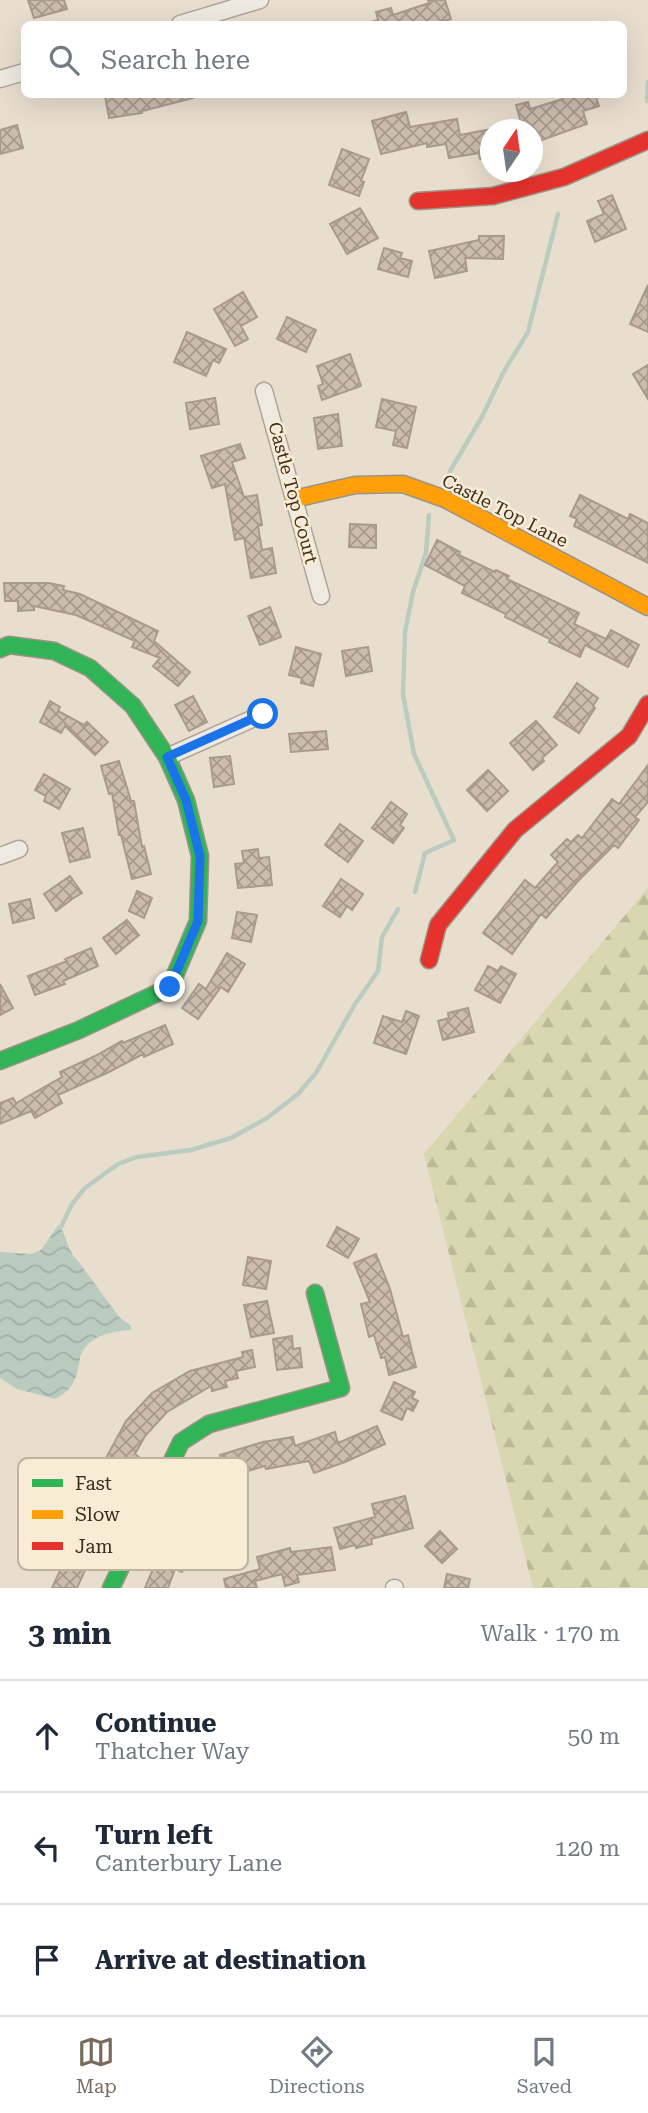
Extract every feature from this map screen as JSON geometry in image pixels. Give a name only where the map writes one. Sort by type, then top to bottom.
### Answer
[{"type":"street","points":[[190,21],[260,0]]},
{"type":"street","points":[[0,79],[21,73]]},
{"type":"street","points":[[418,201],[493,196],[552,181],[648,140]]},
{"type":"street","name":"Castle Top Court","points":[[264,391],[321,596]]},
{"type":"street","name":"Castle Top Lane","points":[[294,499],[355,485],[403,484],[445,499],[648,607]]},
{"type":"street","points":[[0,649],[9,645],[54,650],[90,668],[133,706],[167,757],[186,800],[200,856],[198,921],[170,987],[79,1030],[0,1061]]},
{"type":"street","points":[[429,960],[438,925],[515,830],[629,736],[648,704]]},
{"type":"street","points":[[167,757],[263,714]]},
{"type":"street","points":[[0,856],[19,849]]},
{"type":"street","points":[[173,1458],[181,1442],[209,1424],[341,1388],[315,1293]]},
{"type":"street","points":[[111,1588],[120,1570]]},
{"type":"green space","points":[[648,888],[648,1588],[533,1588],[424,1154]]},
{"type":"water","points":[[59,1224],[74,1257],[120,1318],[131,1326],[131,1330],[110,1333],[90,1342],[81,1354],[72,1385],[55,1399],[17,1389],[0,1378],[0,1252],[31,1254],[41,1250]]},
{"type":"building","points":[[28,0],[64,0],[67,9],[34,18]]},
{"type":"building","points":[[428,0],[445,0],[451,19],[374,21],[378,20],[376,12],[391,8],[393,15],[429,3]]},
{"type":"building","points":[[105,98],[193,98],[142,113],[109,118]]},
{"type":"building","points":[[563,98],[596,98],[599,106],[583,111],[587,124],[543,139],[543,119],[520,119],[516,105],[528,102],[530,109]]},
{"type":"building","points":[[406,112],[410,127],[457,119],[460,135],[480,131],[480,159],[479,153],[449,158],[446,144],[427,147],[427,143],[381,154],[372,121]]},
{"type":"building","points":[[17,125],[23,148],[0,154],[0,130]]},
{"type":"building","points":[[342,149],[369,159],[359,196],[329,185]]},
{"type":"building","points":[[612,195],[626,229],[595,242],[587,221],[604,214],[598,201]]},
{"type":"building","points":[[360,208],[378,238],[347,254],[330,224]]},
{"type":"building","points":[[479,236],[504,236],[503,259],[465,258],[467,271],[435,278],[429,251],[479,240]]},
{"type":"building","points":[[384,248],[402,253],[400,258],[412,261],[408,277],[378,269]]},
{"type":"building","points":[[648,285],[648,332],[630,324]]},
{"type":"building","points":[[243,292],[257,317],[241,326],[248,339],[235,346],[214,309]]},
{"type":"building","points":[[287,317],[316,330],[306,352],[277,339]]},
{"type":"building","points":[[187,332],[226,349],[219,363],[213,360],[206,376],[174,362]]},
{"type":"building","points":[[350,354],[361,386],[322,400],[318,386],[323,384],[317,366]]},
{"type":"building","points":[[648,365],[648,399],[633,374]]},
{"type":"building","points":[[215,398],[219,424],[190,429],[186,403]]},
{"type":"building","points":[[382,399],[416,407],[407,448],[393,445],[396,431],[376,427]]},
{"type":"building","points":[[338,414],[342,446],[318,449],[314,418]]},
{"type":"building","points":[[240,444],[245,458],[232,462],[244,497],[257,495],[262,525],[258,526],[262,550],[272,548],[276,573],[251,578],[244,538],[235,540],[225,484],[212,488],[201,456]]},
{"type":"building","points":[[580,495],[628,519],[630,514],[648,523],[648,563],[574,526],[577,519],[570,516]]},
{"type":"building","points":[[350,524],[376,525],[376,548],[349,547]]},
{"type":"building","points":[[437,540],[460,552],[459,555],[509,576],[507,579],[579,613],[574,624],[606,639],[611,630],[639,645],[628,667],[585,645],[580,657],[505,617],[506,614],[462,593],[465,586],[425,565]]},
{"type":"building","points":[[4,583],[49,583],[64,586],[63,590],[80,594],[158,631],[154,641],[190,672],[178,686],[153,666],[160,658],[132,647],[135,641],[76,615],[34,606],[34,610],[18,611],[18,601],[5,601]]},
{"type":"building","points":[[270,607],[281,637],[260,645],[248,616]]},
{"type":"building","points":[[296,647],[321,654],[313,686],[301,683],[302,678],[289,675]]},
{"type":"building","points":[[368,647],[372,671],[346,676],[342,651]]},
{"type":"building","points":[[577,683],[598,698],[593,706],[595,708],[579,733],[554,717]]},
{"type":"building","points":[[193,696],[207,722],[189,731],[175,705]]},
{"type":"building","points":[[50,701],[60,707],[58,711],[84,725],[87,722],[108,742],[95,755],[65,726],[61,733],[40,722]]},
{"type":"building","points":[[536,721],[557,745],[533,770],[510,743]]},
{"type":"building","points":[[326,731],[328,749],[291,752],[289,734]]},
{"type":"building","points":[[230,756],[234,784],[214,787],[210,758]]},
{"type":"building","points":[[119,761],[131,801],[134,801],[142,847],[144,846],[151,874],[132,879],[119,835],[112,793],[109,794],[101,766]]},
{"type":"building","points":[[648,765],[648,802],[635,817],[639,820],[618,848],[614,845],[546,918],[541,914],[512,954],[483,933],[525,880],[535,888],[558,862],[551,855],[567,839],[571,842],[578,835],[582,838],[612,799],[619,804]]},
{"type":"building","points":[[488,770],[508,791],[487,811],[467,790]]},
{"type":"building","points":[[44,774],[70,789],[59,809],[44,801],[46,796],[35,790]]},
{"type":"building","points":[[391,802],[407,814],[400,825],[404,828],[393,843],[372,828]]},
{"type":"building","points":[[340,824],[363,841],[348,862],[325,845]]},
{"type":"building","points":[[83,828],[90,857],[70,862],[62,833]]},
{"type":"building","points":[[258,849],[259,858],[269,857],[272,885],[238,888],[235,864],[244,863],[242,851]]},
{"type":"building","points":[[70,876],[82,893],[72,899],[69,896],[71,900],[56,911],[44,894]]},
{"type":"building","points":[[341,879],[363,894],[352,910],[347,906],[340,917],[323,906]]},
{"type":"building","points":[[137,891],[152,898],[144,918],[129,911]]},
{"type":"building","points":[[30,899],[34,918],[13,923],[9,904]]},
{"type":"building","points":[[237,912],[257,915],[251,942],[232,938]]},
{"type":"building","points":[[127,920],[139,935],[116,954],[103,938]]},
{"type":"building","points":[[91,948],[98,966],[63,981],[65,984],[35,995],[28,976],[67,961],[65,959]]},
{"type":"building","points":[[227,953],[245,964],[228,992],[221,987],[198,1019],[182,1008],[199,984],[206,989]]},
{"type":"building","points":[[488,966],[498,971],[501,966],[516,974],[500,1003],[475,990]]},
{"type":"building","points":[[0,984],[13,1008],[0,1015]]},
{"type":"building","points":[[468,1008],[474,1032],[443,1040],[438,1021],[449,1018],[448,1013]]},
{"type":"building","points":[[406,1011],[419,1016],[406,1054],[374,1043],[383,1016],[402,1022]]},
{"type":"building","points":[[165,1025],[173,1044],[144,1057],[143,1054],[58,1095],[62,1103],[35,1118],[31,1111],[0,1124],[0,1103],[13,1098],[16,1103],[62,1077],[60,1072],[122,1041],[123,1043]]},
{"type":"building","points":[[337,1227],[359,1239],[348,1258],[327,1246]]},
{"type":"building","points":[[376,1254],[390,1289],[403,1337],[408,1335],[416,1367],[389,1375],[385,1357],[381,1358],[374,1335],[369,1337],[361,1304],[370,1302],[354,1263]]},
{"type":"building","points":[[248,1257],[271,1261],[266,1289],[243,1285]]},
{"type":"building","points":[[267,1301],[274,1333],[251,1337],[244,1305]]},
{"type":"building","points":[[292,1336],[293,1349],[300,1348],[302,1367],[277,1370],[273,1339]]},
{"type":"building","points":[[252,1350],[255,1367],[236,1371],[238,1378],[225,1381],[227,1387],[212,1391],[211,1386],[167,1412],[145,1436],[135,1454],[138,1458],[106,1458],[126,1421],[152,1393],[190,1371],[243,1357],[242,1352]]},
{"type":"building","points":[[394,1382],[415,1392],[412,1398],[418,1401],[413,1411],[407,1408],[402,1420],[381,1411]]},
{"type":"building","points":[[377,1426],[385,1444],[314,1473],[309,1461],[266,1469],[265,1466],[248,1471],[248,1458],[221,1458],[220,1455],[263,1442],[293,1437],[295,1446],[335,1432],[338,1443]]},
{"type":"building","points":[[405,1496],[413,1528],[371,1539],[372,1544],[340,1549],[334,1528],[375,1517],[372,1504]]},
{"type":"building","points":[[440,1531],[457,1549],[442,1563],[425,1546]]},
{"type":"building","points":[[331,1547],[335,1570],[297,1575],[299,1582],[285,1586],[282,1574],[255,1581],[257,1588],[226,1588],[224,1579],[260,1569],[257,1557],[290,1548],[291,1552]]},
{"type":"building","points":[[60,1570],[85,1570],[77,1588],[52,1588]]},
{"type":"building","points":[[152,1570],[175,1570],[168,1588],[145,1588]]},
{"type":"building","points":[[447,1574],[470,1579],[468,1588],[444,1588]]},
{"type":"waterway","points":[[647,101],[648,82]]},
{"type":"waterway","points":[[450,471],[528,332],[558,214]]},
{"type":"waterway","points":[[415,892],[425,853],[454,840],[414,754],[403,694],[405,632],[413,592],[426,553],[429,515]]},
{"type":"waterway","points":[[61,1227],[72,1204],[85,1188],[118,1164],[137,1157],[191,1150],[231,1138],[267,1118],[298,1094],[316,1073],[355,1004],[378,971],[382,937],[398,909]]},
{"type":"traffic: fast","points":[[0,649],[9,645],[54,651],[90,668],[133,706],[167,757],[186,800],[200,856],[198,921],[170,987],[79,1030],[0,1061]]},
{"type":"traffic: fast","points":[[173,1458],[181,1442],[209,1424],[341,1388],[315,1293]]},
{"type":"traffic: fast","points":[[111,1588],[120,1570]]},
{"type":"traffic: slow","points":[[294,499],[355,485],[403,484],[445,499],[648,607]]},
{"type":"traffic: jam","points":[[418,201],[493,196],[564,177],[648,140]]},
{"type":"traffic: jam","points":[[429,960],[438,925],[515,830],[629,736],[648,704]]},
{"type":"route","points":[[170,987],[198,921],[200,856],[186,800],[167,757],[263,714]]}]
